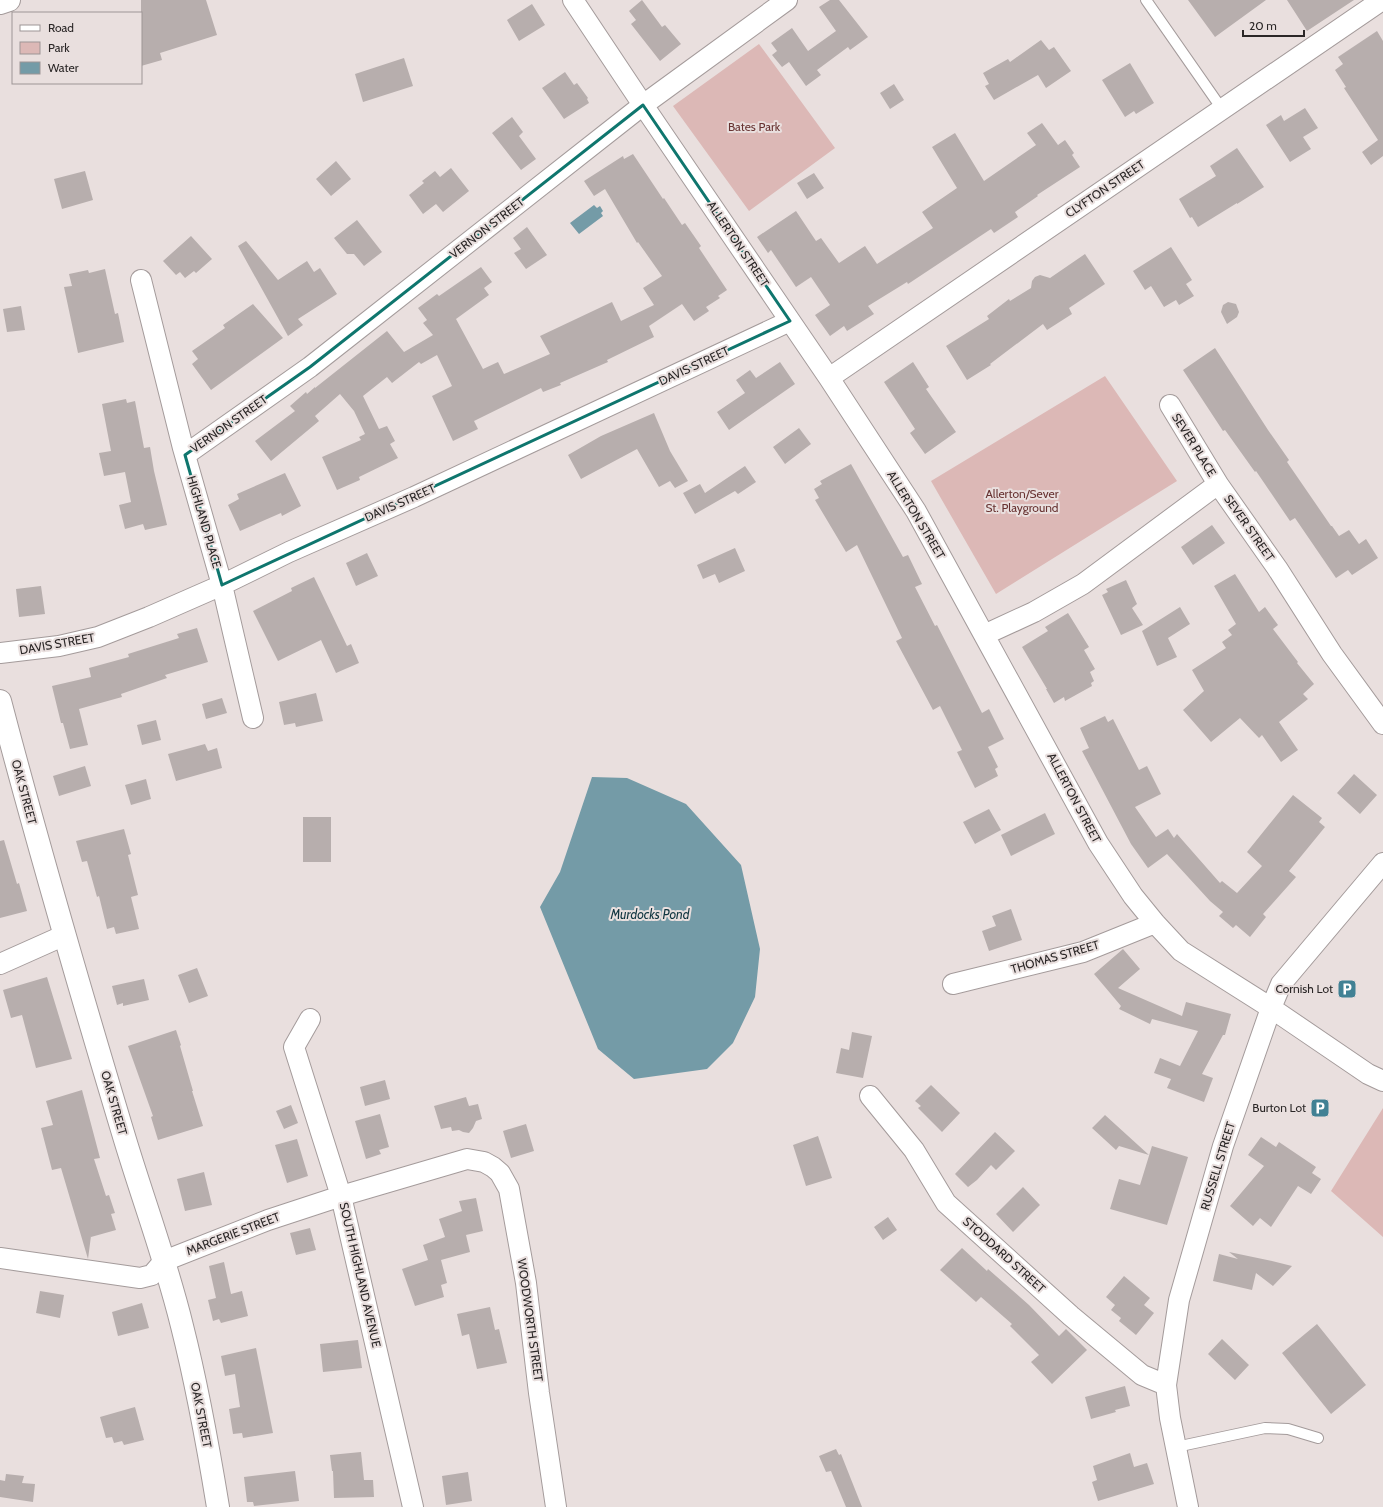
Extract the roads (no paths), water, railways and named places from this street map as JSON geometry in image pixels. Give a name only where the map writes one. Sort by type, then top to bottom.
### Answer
[{"type":"main road","points":[[0,3],[10,0]]},
{"type":"main road","name":"OAK STREET","points":[[0,701],[26,803],[182,1325],[196,1384],[218,1507]]},
{"type":"street","name":"ALLERTON STREET","points":[[573,0],[829,378],[916,511],[1098,842],[1133,896],[1181,951],[1271,1008],[1368,1074],[1383,1081]]},
{"type":"street","name":"VERNON STREET","points":[[185,455],[310,367],[643,105],[787,0]]},
{"type":"street","name":"CLYFTON STREET","points":[[829,378],[1382,0]]},
{"type":"street","name":"HIGHLAND PLACE","points":[[141,280],[185,455],[222,585],[253,718]]},
{"type":"street","name":"DAVIS STREET","points":[[0,653],[59,646],[98,637],[148,617],[222,585],[289,552],[414,497],[790,321]]},
{"type":"street","name":"SEVER PLACE","points":[[1170,405],[1218,484]]},
{"type":"street","name":"SEVER STREET","points":[[984,636],[1034,612],[1083,584],[1218,484],[1277,568],[1332,654],[1383,724]]},
{"type":"street","name":"RUSSELL STREET","points":[[1188,1507],[1170,1418],[1166,1385],[1179,1300],[1223,1146],[1271,1008],[1281,984],[1383,863]]},
{"type":"street","name":"THOMAS STREET","points":[[953,984],[1083,952],[1155,923]]},
{"type":"street","points":[[0,964],[65,935]]},
{"type":"street","name":"SOUTH HIGHLAND AVENUE","points":[[310,1019],[294,1047],[341,1196],[413,1507]]},
{"type":"street","name":"STODDARD STREET","points":[[870,1096],[914,1150],[946,1203],[1071,1316],[1142,1375],[1166,1385]]},
{"type":"street","name":"MARGERIE STREET","points":[[0,1258],[140,1278],[152,1275],[164,1261],[268,1220],[341,1196],[467,1159]]},
{"type":"street","name":"WOODWORTH STREET","points":[[467,1159],[484,1162],[493,1167],[500,1173],[509,1189],[526,1283],[539,1393],[556,1507]]},
{"type":"lane","points":[[1146,0],[1222,109]]},
{"type":"lane","points":[[1176,1447],[1265,1428],[1288,1429],[1318,1438]]},
{"type":"water","points":[[594,205],[597,208],[600,206],[603,211],[601,213],[603,216],[579,234],[570,223]]},
{"type":"water","name":"Murdocks Pond","points":[[592,777],[627,778],[686,804],[741,865],[760,949],[755,997],[733,1043],[707,1069],[634,1079],[598,1049],[540,907],[560,872]]},
{"type":"place","name":"Cornish Lot","points":[[1347,989]]},
{"type":"place","name":"Burton Lot","points":[[1320,1108]]},
{"type":"park label","name":"Bates Park","points":[[754,127]]},
{"type":"park label","name":"Allerton/Sever St. Playground","points":[[1022,501]]}]
